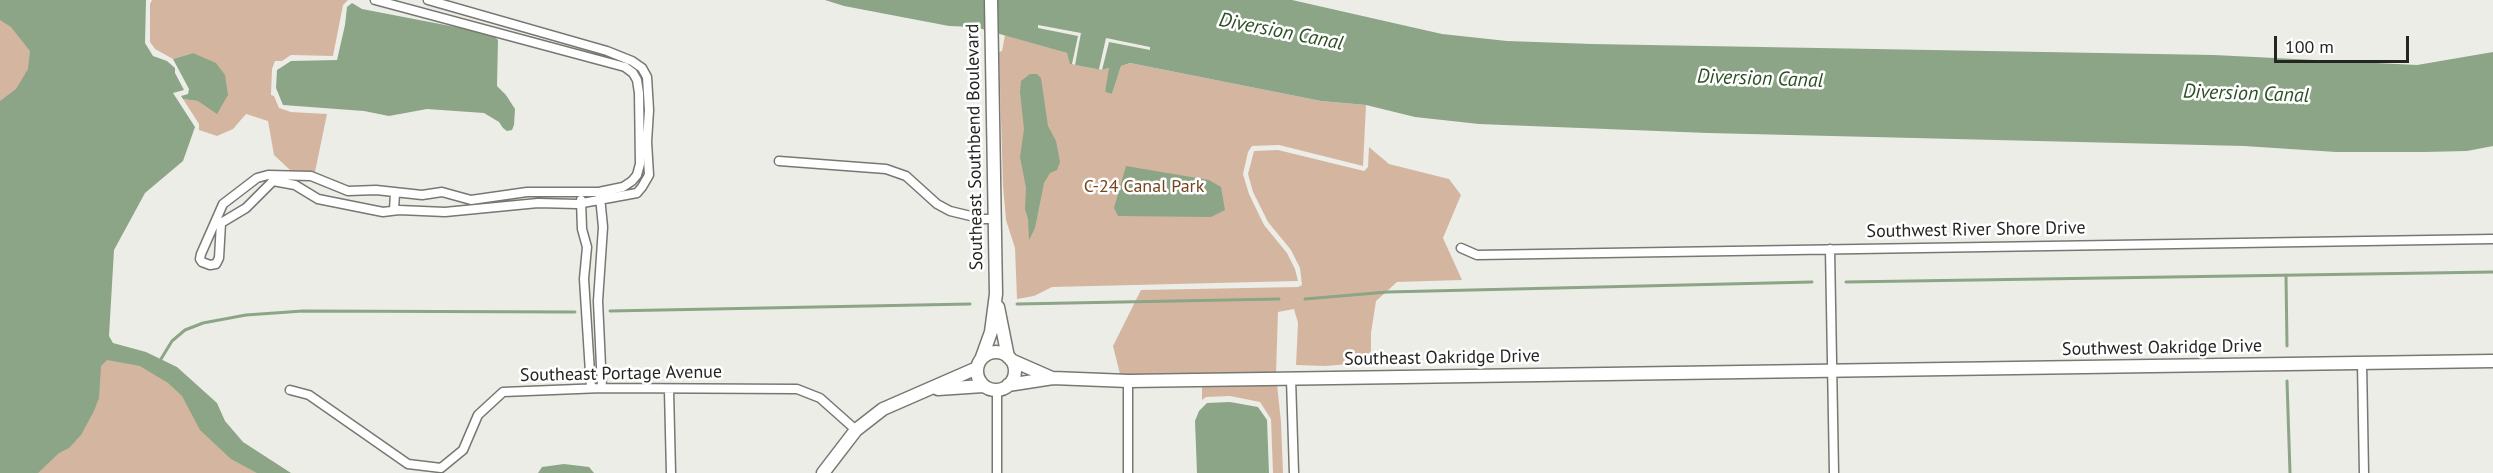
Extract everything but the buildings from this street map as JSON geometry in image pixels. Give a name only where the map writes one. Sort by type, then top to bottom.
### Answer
[{"type":"street","points":[[375,0],[642,68],[647,77],[644,126],[649,175],[642,187],[637,193],[600,196],[536,191],[481,203],[445,212],[370,211],[318,199],[295,185],[280,178],[267,175],[257,178],[224,204],[217,226],[246,208],[273,181],[280,178],[311,176],[348,191],[376,190],[422,195],[442,192],[481,203],[581,204],[600,196]]},
{"type":"street","points":[[428,0],[607,51],[630,64]]},
{"type":"street","name":"Southeast Southbend Boulevard","points":[[979,363],[991,332],[996,294],[991,0]]},
{"type":"street","points":[[444,17],[448,6]]},
{"type":"street","points":[[524,39],[528,28]]},
{"type":"street","points":[[779,161],[886,169],[906,177],[937,204],[950,211],[983,219],[994,219]]},
{"type":"street","points":[[394,210],[395,193]]},
{"type":"street","points":[[582,193],[582,229],[587,247],[584,279],[591,388]]},
{"type":"street","points":[[600,196],[603,227],[598,301],[602,388]]},
{"type":"street","name":"Southwest River Shore Drive","points":[[1461,248],[1477,255],[2493,239]]},
{"type":"street","points":[[1830,249],[1834,473]]},
{"type":"street","name":"Southeast Southbend Boulevard","points":[[996,294],[1010,358]]},
{"type":"street","points":[[588,344],[600,343]]},
{"type":"street","points":[[823,473],[856,430],[883,410],[931,390],[998,352],[1010,358],[1015,370],[1002,388],[997,473]]},
{"type":"street","name":"Southeast Oakridge Drive","points":[[1010,358],[1053,378]]},
{"type":"street","name":"Southwest Oakridge Drive","points":[[1832,370],[2493,361]]},
{"type":"street","points":[[979,363],[979,381],[983,386]]},
{"type":"street","points":[[2362,363],[2364,473]]},
{"type":"street","name":"Southeast Oakridge Drive","points":[[1002,388],[1053,378],[1128,381],[1832,370]]},
{"type":"street","points":[[1291,379],[1294,473]]},
{"type":"street","points":[[1128,381],[1128,473]]},
{"type":"street","points":[[931,390],[983,386],[1002,388]]},
{"type":"street","name":"Southeast Portage Avenue","points":[[290,390],[309,395],[408,464],[441,468],[463,450],[478,415],[503,392],[591,388],[797,389],[820,398],[856,430]]},
{"type":"street","points":[[669,390],[671,473]]},
{"type":"green space","points":[[0,0],[48,22],[29,108],[0,124]]},
{"type":"green space","points":[[152,0],[348,0],[343,5],[333,56],[291,55],[282,61],[275,61],[272,69],[271,95],[274,96],[279,108],[291,112],[327,114],[315,172],[291,171],[274,155],[268,121],[246,114],[233,129],[217,136],[199,130],[199,124],[183,99],[198,101],[193,53],[173,59],[155,49],[150,42],[150,4]]},
{"type":"green space","name":"C-24 Canal Park","points":[[1005,35],[1067,53],[1071,64],[1102,70],[1109,68],[1105,92],[1112,94],[1121,66],[1130,63],[1321,101],[1366,105],[1363,166],[1279,145],[1252,146],[1248,152],[1243,174],[1249,194],[1264,225],[1287,253],[1298,281],[1052,287],[1034,296],[1017,299],[1015,248],[1006,220],[1003,186],[999,52],[1002,51]]},
{"type":"green space","points":[[1369,147],[1389,164],[1449,179],[1461,195],[1443,238],[1462,280],[1397,282],[1376,301],[1371,351],[1361,363],[1325,366],[1296,365],[1298,323],[1294,309],[1278,312],[1276,374],[1131,376],[1120,374],[1113,346],[1141,290],[1298,287],[1302,285],[1300,268],[1291,250],[1268,222],[1253,192],[1248,174],[1254,151],[1278,150],[1364,171],[1368,167]]},
{"type":"green space","points":[[0,245],[32,314],[170,373],[268,473],[0,473]]},
{"type":"green space","points":[[1277,384],[1283,473],[1273,473],[1271,419],[1260,402],[1230,396],[1206,397],[1202,400],[1202,386]]},
{"type":"water","points":[[0,0],[146,0],[145,43],[153,56],[167,61],[175,68],[175,73],[184,90],[173,93],[195,127],[183,161],[145,193],[114,250],[109,336],[113,343],[146,352],[177,367],[217,403],[225,421],[243,442],[291,473],[257,473],[231,459],[200,430],[182,396],[168,383],[140,366],[107,360],[101,366],[99,398],[94,411],[81,435],[69,448],[59,453],[38,473],[0,473],[0,101],[16,89],[28,69],[30,51],[11,27],[0,20]]},
{"type":"water","name":"Diversion Canal","points":[[825,0],[1292,0],[1442,34],[1507,41],[1592,44],[2214,55],[2417,65],[2493,52],[2493,146],[2467,151],[2336,152],[2244,146],[1708,133],[1479,124],[1415,117],[1366,105],[1321,101],[1130,63],[1121,66],[1112,94],[1105,92],[1109,68],[1102,70],[1070,64],[1067,53],[975,27],[949,26],[844,6]]},
{"type":"water","points":[[352,3],[362,9],[492,34],[498,40],[497,86],[515,109],[512,130],[507,131],[499,122],[484,113],[427,109],[389,116],[364,111],[283,105],[276,88],[277,70],[291,61],[337,60],[347,7]]},
{"type":"water","points":[[193,53],[216,63],[225,75],[228,95],[217,114],[198,101],[183,99],[181,96],[188,94],[189,89],[173,59]]},
{"type":"water","points":[[1030,74],[1037,74],[1041,78],[1048,126],[1056,141],[1060,162],[1057,170],[1050,173],[1044,183],[1035,228],[1029,240],[1025,209],[1026,188],[1020,157],[1024,129],[1020,92],[1021,81]]},
{"type":"water","points":[[1126,166],[1209,180],[1221,187],[1225,210],[1211,217],[1118,216],[1114,208]]},
{"type":"water","points":[[1230,402],[1258,407],[1267,420],[1269,473],[1197,473],[1195,421],[1199,411],[1207,403]]},
{"type":"water","points":[[564,464],[589,467],[594,473],[538,473],[542,467]]},
{"type":"pier","points":[[1038,25],[1081,33],[1075,65],[1072,64],[1078,36],[1038,28]]},
{"type":"pier","points":[[1106,38],[1150,47],[1150,50],[1109,42],[1102,70],[1099,69]]},
{"type":"waterway","points":[[1846,282],[2493,272]]},
{"type":"waterway","points":[[2286,275],[2287,346]]},
{"type":"waterway","points":[[1305,299],[1387,292],[1812,282]]},
{"type":"waterway","points":[[1017,304],[1279,299]]},
{"type":"waterway","points":[[610,311],[970,304]]},
{"type":"waterway","points":[[161,359],[172,341],[185,330],[203,323],[246,315],[303,311],[575,312]]},
{"type":"waterway","points":[[2287,381],[2290,473]]}]
